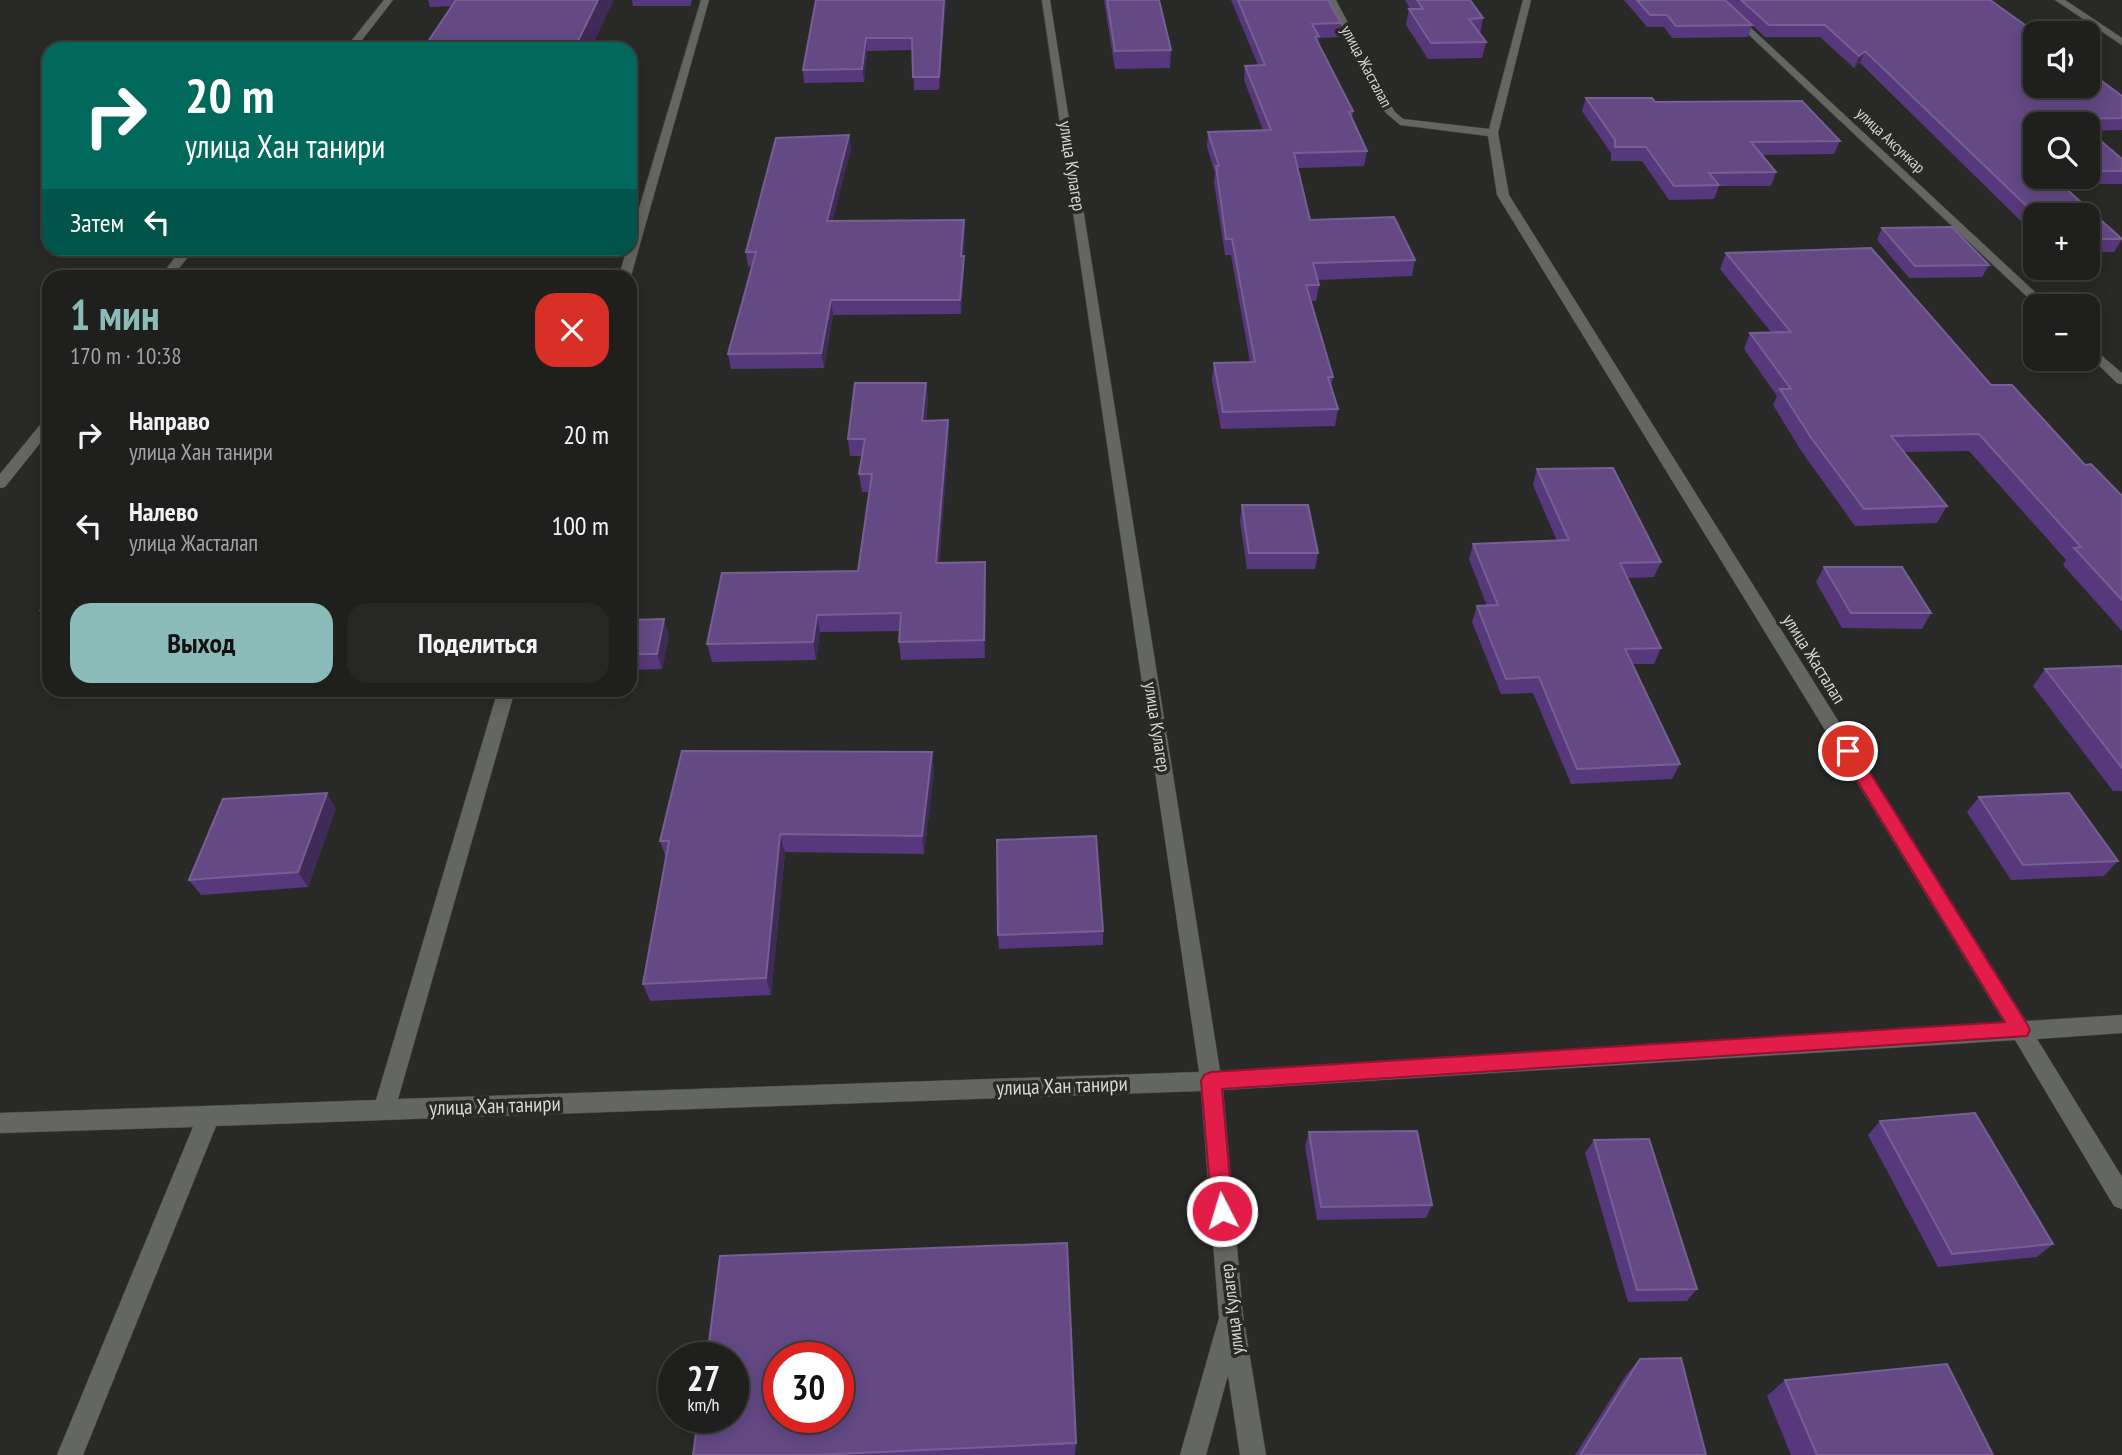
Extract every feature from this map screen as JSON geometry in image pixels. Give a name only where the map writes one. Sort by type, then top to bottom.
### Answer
[{"type":"street","points":[[356,42],[389,0]]},
{"type":"street","points":[[637,235],[705,0]]},
{"type":"street","name":"улица Кулагер","points":[[1046,0],[1211,1081],[1231,1315],[1253,1455]]},
{"type":"street","name":"улица Жасталап","points":[[1332,0],[1390,111],[1400,122],[1493,133]]},
{"type":"street","name":"улица Жасталап","points":[[1527,0],[1493,133],[1503,195],[2021,1030],[2122,1199]]},
{"type":"street","name":"улица Аксункар","points":[[1716,0],[2030,294]]},
{"type":"street","points":[[2059,0],[2122,42]]},
{"type":"street","points":[[172,270],[183,256]]},
{"type":"street","points":[[2100,359],[2122,380]]},
{"type":"street","points":[[0,484],[42,432]]},
{"type":"street","points":[[384,1110],[504,697]]},
{"type":"street","name":"улица Хан танири","points":[[0,1123],[1211,1081],[2122,1024]]},
{"type":"street","points":[[70,1455],[208,1117]]},
{"type":"street","points":[[1193,1455],[1231,1315]]},
{"type":"building","points":[[456,0],[598,0],[577,42],[428,42]]},
{"type":"building","points":[[816,0],[944,0],[939,77],[913,77],[912,38],[866,38],[862,69],[803,70]]},
{"type":"building","points":[[1107,0],[1159,0],[1171,50],[1115,51]]},
{"type":"building","points":[[1238,0],[1328,0],[1341,23],[1312,24],[1319,36],[1315,37],[1353,111],[1349,112],[1367,151],[1294,153],[1310,220],[1394,217],[1415,260],[1313,263],[1319,285],[1306,285],[1333,377],[1328,377],[1338,409],[1223,412],[1214,363],[1255,362],[1232,239],[1226,239],[1216,166],[1219,166],[1208,132],[1271,130],[1245,66],[1265,65]]},
{"type":"building","points":[[1417,0],[1470,0],[1483,18],[1469,19],[1486,42],[1431,43],[1409,9],[1423,9]]},
{"type":"building","points":[[1637,0],[1725,0],[1752,25],[1676,26],[1667,15],[1650,15]]},
{"type":"building","points":[[1741,0],[1990,0],[2023,24],[2023,98],[2100,98],[2100,80],[2122,96],[2122,118],[2100,118],[2100,112],[2023,112],[2023,189],[2066,189],[2082,203],[2023,203],[1865,51],[1859,56],[1825,25],[1769,25]]},
{"type":"building","points":[[1586,98],[1652,98],[1655,102],[1802,101],[1840,141],[1751,142],[1776,172],[1709,173],[1719,185],[1674,186],[1646,147],[1615,147],[1615,140]]},
{"type":"building","points":[[849,135],[827,221],[964,220],[960,300],[831,300],[821,353],[728,354],[756,252],[746,252],[776,138]]},
{"type":"building","points":[[2100,140],[2122,159],[2122,171],[2100,171]]},
{"type":"building","points":[[2100,219],[2122,239],[2100,239]]},
{"type":"building","points":[[1952,227],[1989,265],[1915,266],[1882,228]]},
{"type":"building","points":[[1871,248],[1991,385],[2012,385],[2085,465],[2091,464],[2122,496],[2122,600],[2074,548],[2081,547],[1979,434],[1891,436],[1947,506],[1864,509],[1810,436],[1780,389],[1791,389],[1750,333],[1791,332],[1726,253]]},
{"type":"building","points":[[855,383],[926,383],[922,421],[948,420],[936,563],[985,562],[984,640],[899,642],[901,613],[817,615],[813,642],[707,644],[722,573],[858,571],[872,474],[859,474],[865,439],[848,439]]},
{"type":"building","points":[[1613,468],[1661,562],[1620,563],[1661,648],[1625,649],[1680,764],[1577,769],[1539,677],[1506,679],[1477,606],[1498,605],[1473,544],[1569,540],[1537,469]]},
{"type":"building","points":[[1242,505],[1308,505],[1318,553],[1249,553]]},
{"type":"building","points":[[1824,567],[1902,567],[1931,613],[1851,613]]},
{"type":"building","points":[[664,619],[657,654],[637,654],[637,620]]},
{"type":"building","points":[[2122,666],[2122,768],[2045,669]]},
{"type":"building","points":[[682,751],[932,752],[922,836],[780,834],[766,978],[643,984],[669,841],[660,841]]},
{"type":"building","points":[[327,793],[298,872],[189,880],[223,799]]},
{"type":"building","points":[[2069,793],[2118,861],[2023,865],[1979,797]]},
{"type":"building","points":[[1096,836],[1103,931],[998,935],[997,840]]},
{"type":"building","points":[[1975,1113],[2053,1244],[1952,1254],[1880,1121]]},
{"type":"building","points":[[1417,1131],[1432,1205],[1321,1207],[1309,1132]]},
{"type":"building","points":[[1649,1139],[1697,1289],[1637,1290],[1594,1140]]},
{"type":"building","points":[[1067,1243],[1076,1443],[814,1455],[693,1455],[696,1433],[749,1433],[749,1342],[709,1342],[720,1256]]},
{"type":"building","points":[[1681,1358],[1706,1455],[1580,1455],[1640,1359]]},
{"type":"building","points":[[1947,1364],[1993,1455],[1817,1455],[1785,1380]]},
{"type":"route","points":[[1222,1211],[1211,1081],[2021,1030],[1848,751]]}]
